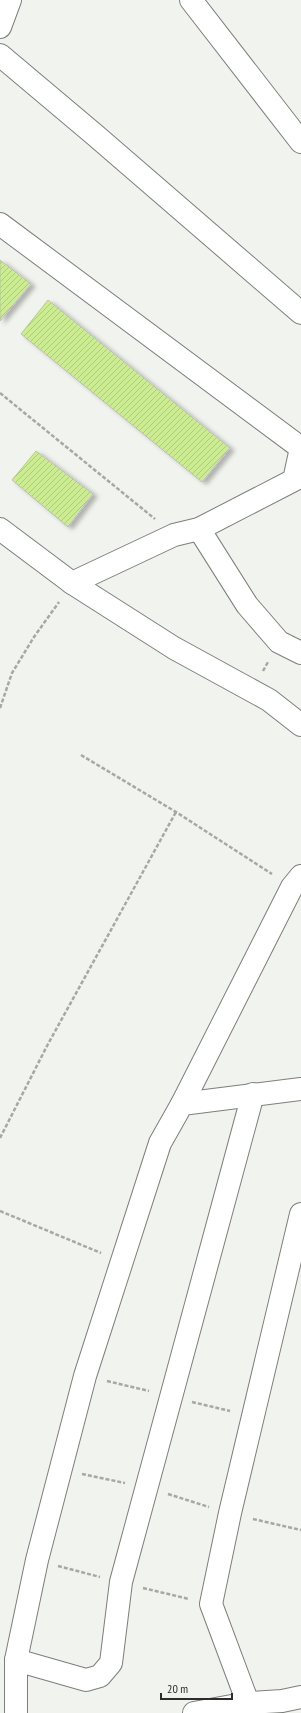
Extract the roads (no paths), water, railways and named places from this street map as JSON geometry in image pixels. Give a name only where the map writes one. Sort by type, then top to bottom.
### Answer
[{"type":"street","points":[[0,27],[10,0]]},
{"type":"street","points":[[191,0],[301,142]]},
{"type":"street","points":[[0,55],[95,135],[301,314]]},
{"type":"street","points":[[0,224],[301,448],[294,480],[199,529],[174,535],[72,583]]},
{"type":"street","points":[[0,529],[72,583],[174,648],[269,700],[301,725]]},
{"type":"street","points":[[199,529],[247,604],[279,642],[301,653]]},
{"type":"street","points":[[16,1713],[16,1660],[37,1560],[85,1376],[160,1143],[182,1104],[297,882]]},
{"type":"street","points":[[182,1104],[301,1089]]},
{"type":"street","points":[[16,1660],[86,1680],[100,1676],[111,1663],[121,1582],[253,1094]]},
{"type":"street","points":[[248,1703],[211,1604],[230,1513],[301,1214]]},
{"type":"street","points":[[194,1713],[248,1703],[282,1701],[301,1697]]}]
